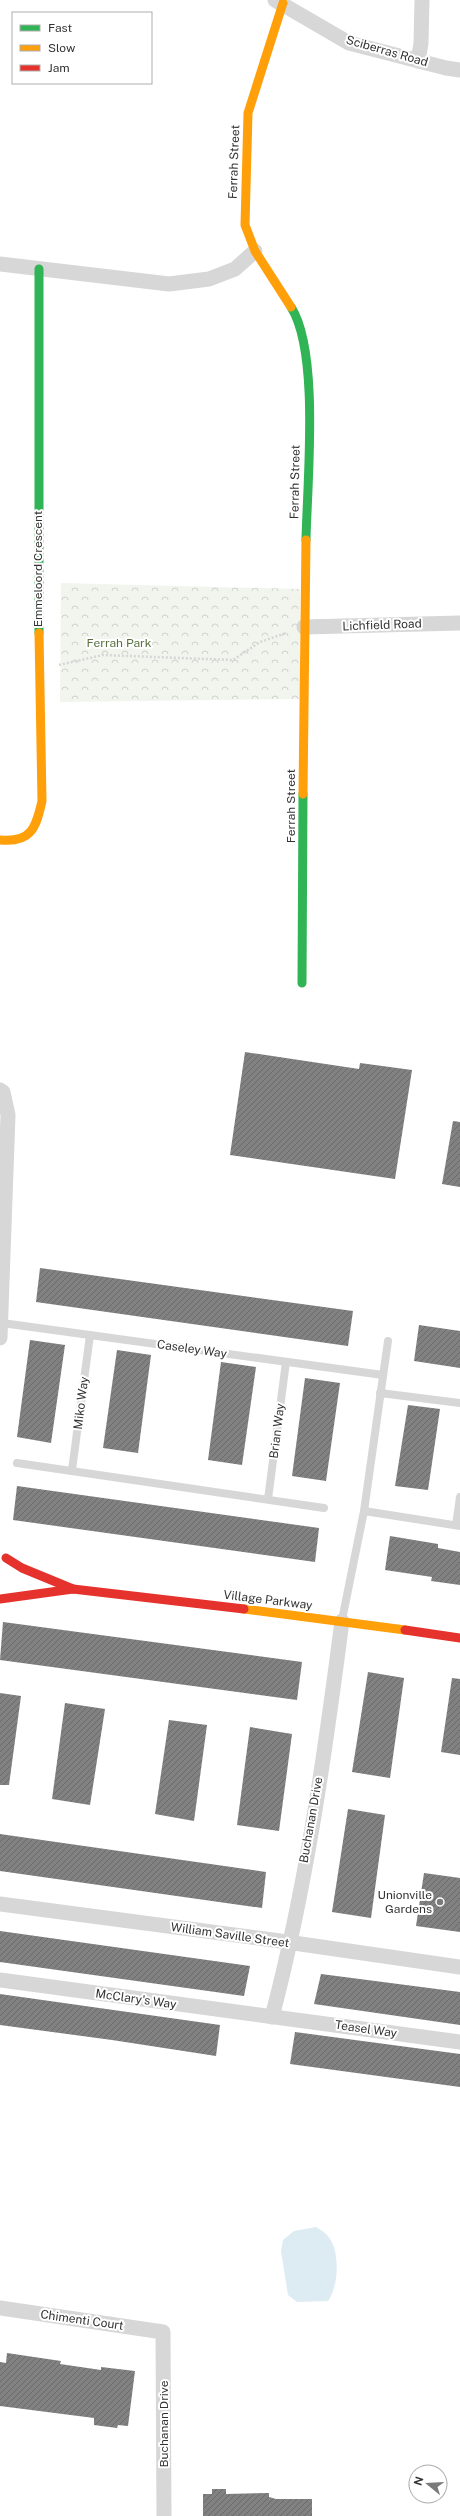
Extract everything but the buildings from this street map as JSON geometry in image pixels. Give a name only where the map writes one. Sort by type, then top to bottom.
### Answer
[{"type":"street","points":[[418,61],[421,43],[422,0]]},
{"type":"street","name":"Sciberras Road","points":[[279,2],[350,43],[418,61],[460,70]]},
{"type":"street","name":"Ferrah Street","points":[[279,2],[248,113],[245,225],[255,251],[298,318],[304,342],[309,391],[304,627],[302,983]]},
{"type":"street","points":[[0,264],[169,284],[189,283],[209,279],[235,269],[255,251]]},
{"type":"street","name":"Emmeloord Crescent","points":[[0,840],[20,840],[30,836],[39,817],[42,801],[39,670],[39,269]]},
{"type":"street","name":"Lichfield Road","points":[[304,627],[460,623]]},
{"type":"street","points":[[0,1090],[3,1092],[8,1115],[1,1330]]},
{"type":"street","name":"Village Parkway","points":[[8,1569],[4,1554],[24,1570],[55,1580],[73,1590]]},
{"type":"street","name":"Village Parkway","points":[[1,1596],[21,1594],[54,1594],[73,1590],[342,1620],[460,1638]]},
{"type":"street","name":"Buchanan Drive","points":[[272,2017],[290,1943],[312,1821],[342,1620]]},
{"type":"street","name":"William Saville Street","points":[[0,1904],[460,1967]]},
{"type":"street","name":"McClary's Way","points":[[0,1980],[272,2017]]},
{"type":"street","name":"Teasel Way","points":[[272,2017],[460,2042]]},
{"type":"street","name":"Chimenti Court","points":[[0,2308],[163,2332]]},
{"type":"street","name":"Buchanan Drive","points":[[163,2332],[164,2516]]},
{"type":"lane","name":"Caseley Way","points":[[1,1330],[90,1335],[383,1375]]},
{"type":"lane","name":"Miko Way","points":[[72,1470],[90,1335]]},
{"type":"lane","points":[[342,1620],[364,1511],[388,1340]]},
{"type":"lane","name":"Brian Way","points":[[268,1499],[286,1362]]},
{"type":"lane","points":[[380,1393],[460,1403]]},
{"type":"lane","points":[[17,1463],[324,1508]]},
{"type":"lane","points":[[364,1511],[458,1525],[460,1497]]},
{"type":"path","points":[[39,670],[104,655],[232,660],[260,642],[304,627]]},
{"type":"green space","name":"Ferrah Park","points":[[61,583],[300,589],[300,699],[60,702]]},
{"type":"shaded area","points":[[316,2227],[326,2234],[331,2240],[334,2248],[337,2267],[332,2294],[328,2301],[297,2302],[288,2295],[281,2251],[283,2240],[294,2231]]},
{"type":"traffic: fast","points":[[39,269],[39,633]]},
{"type":"traffic: fast","points":[[291,307],[300,328],[306,355],[309,386],[310,419],[306,540]]},
{"type":"traffic: fast","points":[[302,983],[303,794]]},
{"type":"traffic: slow","points":[[283,3],[248,113],[245,225],[255,251],[291,307]]},
{"type":"traffic: slow","points":[[303,794],[306,540]]},
{"type":"traffic: slow","points":[[0,840],[19,839],[30,832],[37,819],[42,801],[39,633]]},
{"type":"traffic: slow","points":[[244,1609],[405,1630]]},
{"type":"traffic: jam","points":[[6,1558],[22,1568],[73,1589]]},
{"type":"traffic: jam","points":[[0,1599],[73,1589],[244,1609]]},
{"type":"traffic: jam","points":[[405,1630],[460,1638]]},
{"type":"place","name":"Unionville Gardens","points":[[440,1902]]}]
